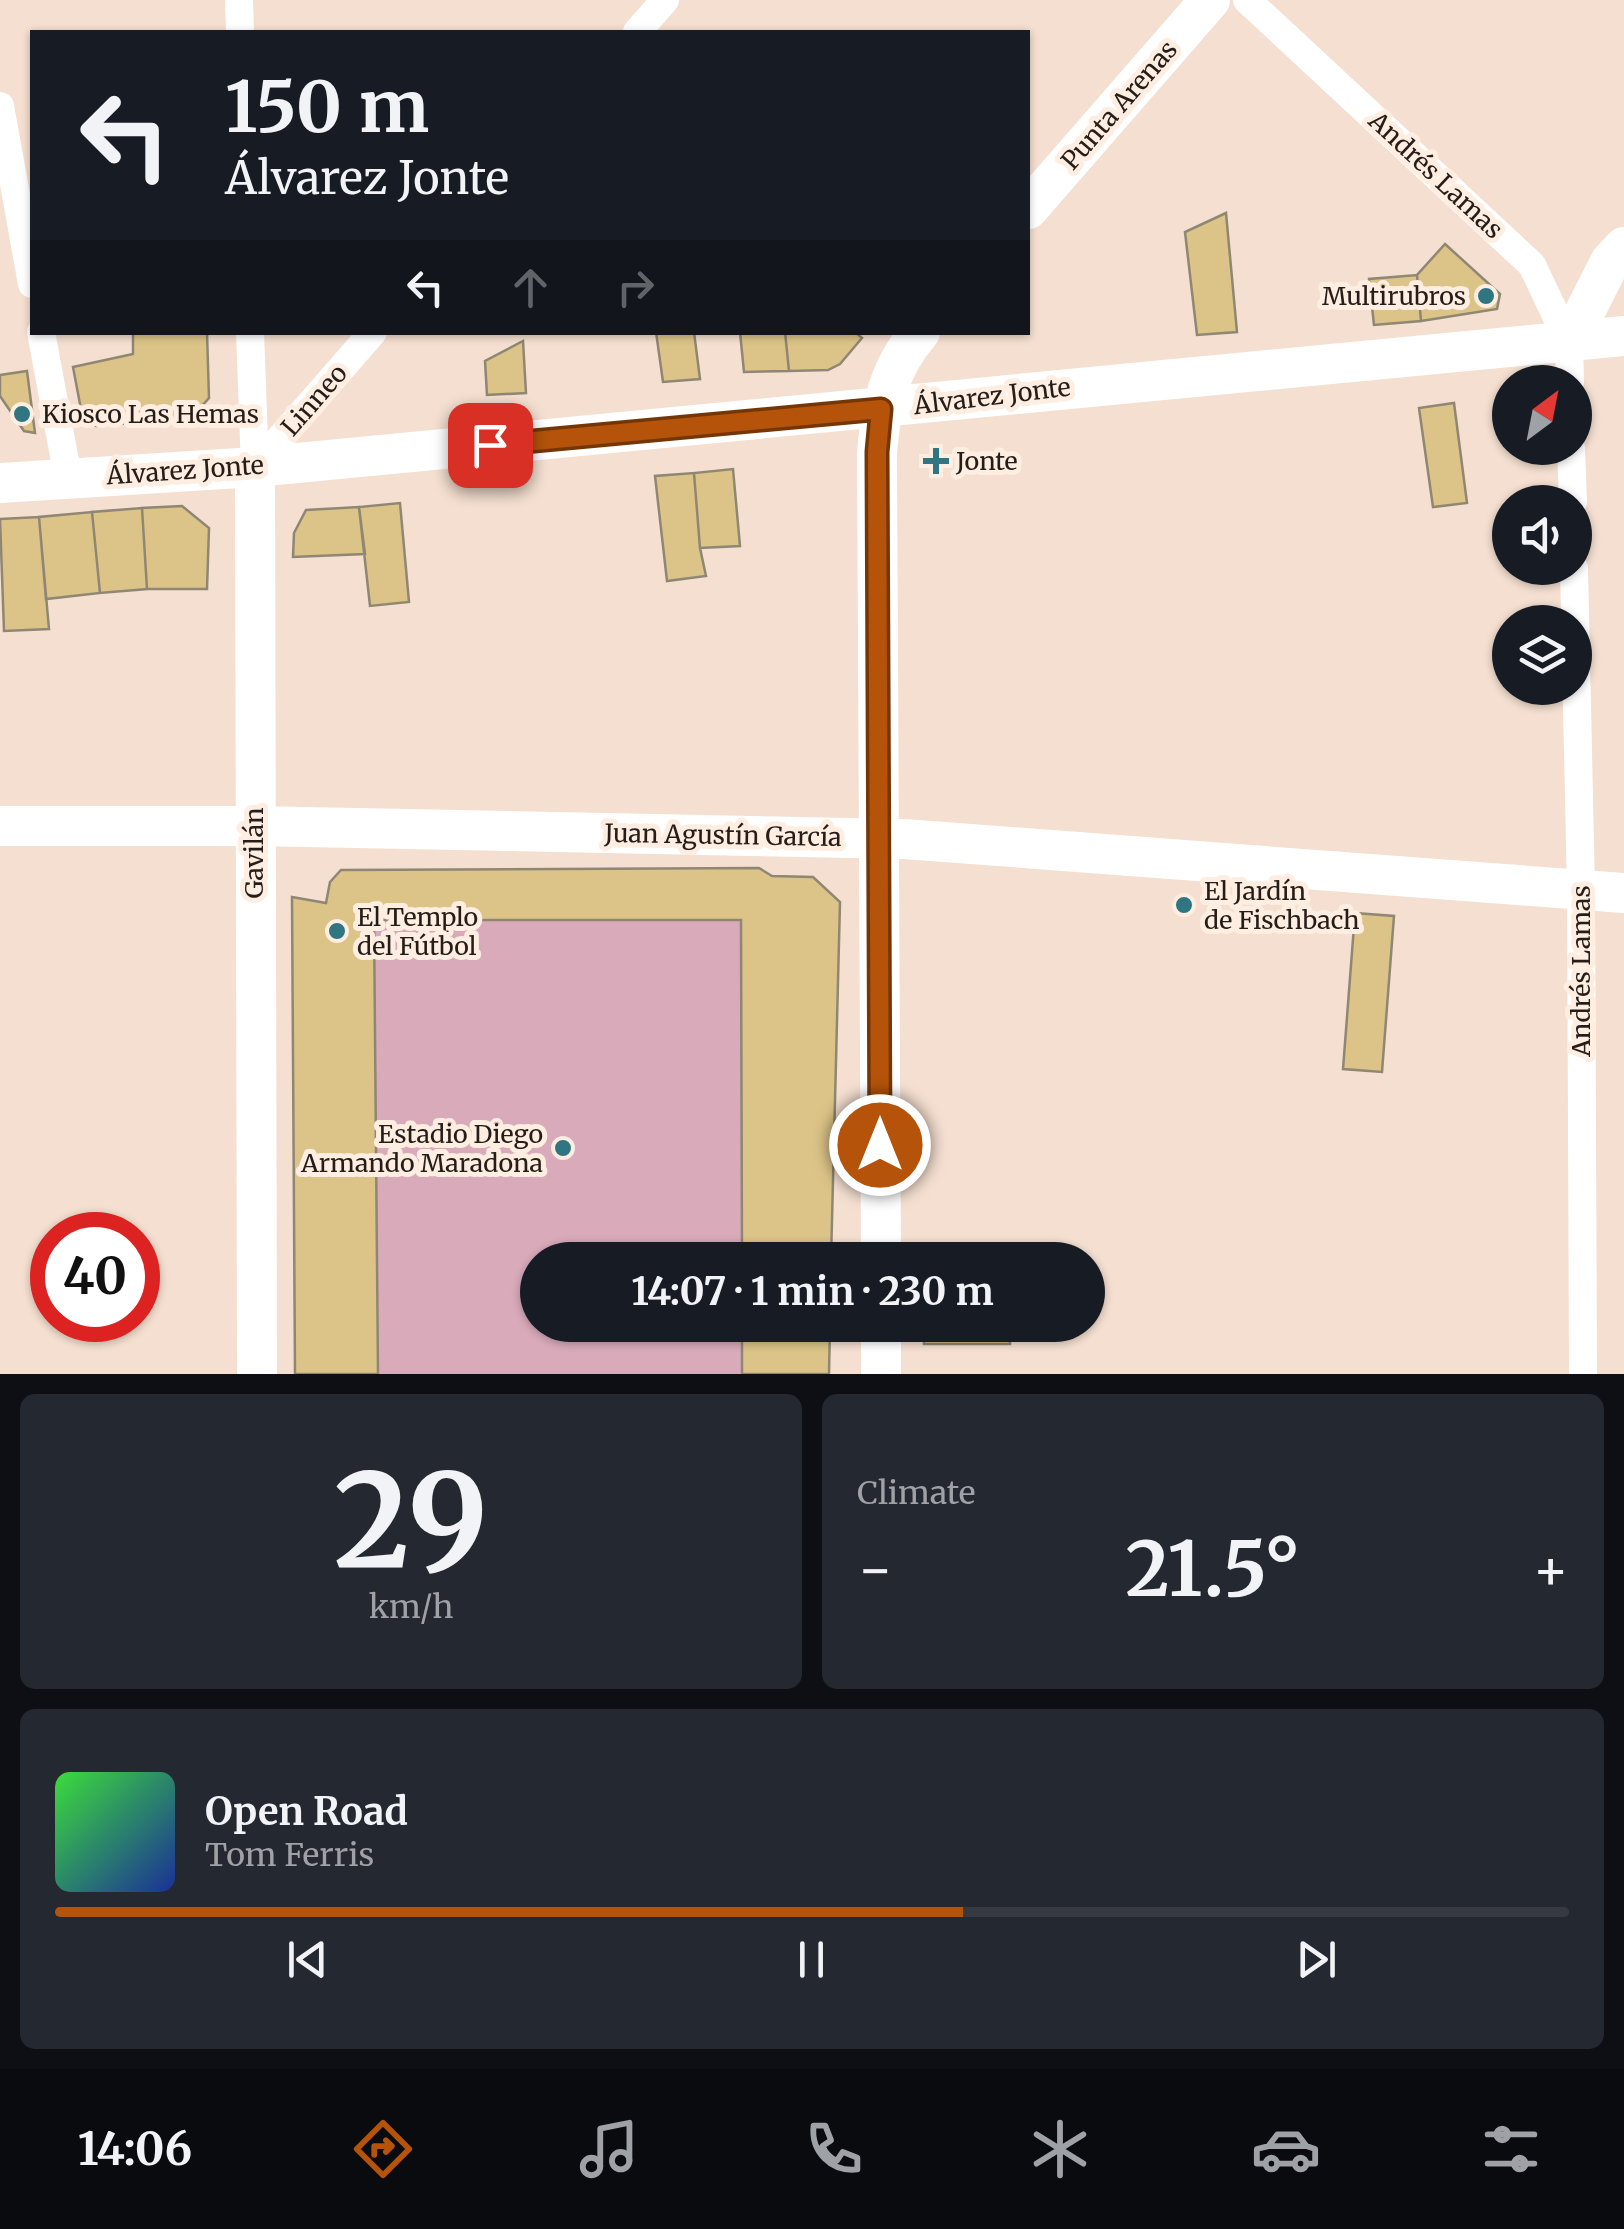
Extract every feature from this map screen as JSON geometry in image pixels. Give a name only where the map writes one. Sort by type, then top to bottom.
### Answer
[{"type":"street","points":[[239,0],[240,30]]},
{"type":"street","points":[[638,30],[665,0]]},
{"type":"street","name":"Punta Arenas","points":[[1030,207],[1210,0]]},
{"type":"street","name":"Andrés Lamas","points":[[1247,0],[1532,265],[1569,343],[1570,365]]},
{"type":"street","points":[[0,106],[30,273]]},
{"type":"street","points":[[1569,343],[1610,262],[1624,247]]},
{"type":"street","points":[[42,335],[68,478]]},
{"type":"street","name":"Gavilán","points":[[250,335],[255,467],[258,1374]]},
{"type":"street","name":"Linneo","points":[[255,467],[370,335]]},
{"type":"street","points":[[880,1242],[877,452],[881,409],[900,355],[917,335]]},
{"type":"street","name":"Álvarez Jonte","points":[[0,482],[255,467],[1624,336]]},
{"type":"street","name":"Andrés Lamas","points":[[1574,585],[1582,890],[1582,1374]]},
{"type":"street","name":"Juan Agustín García","points":[[0,826],[254,826],[880,838],[1624,893]]},
{"type":"street","points":[[881,1342],[881,1374]]},
{"type":"shaded area","name":"Estadio Diego Armando Maradona","points":[[759,868],[772,876],[813,877],[840,902],[831,1242],[520,1242],[520,1342],[830,1342],[829,1374],[295,1374],[292,897],[326,903],[330,882],[341,870]]},
{"type":"building","points":[[1226,213],[1237,332],[1197,335],[1185,232]]},
{"type":"building","points":[[1445,244],[1500,294],[1497,309],[1421,321],[1417,275]]},
{"type":"building","points":[[1417,275],[1421,321],[1374,325],[1369,279]]},
{"type":"building","points":[[133,335],[207,335],[209,398],[191,418],[96,426],[83,420],[73,367],[133,354]]},
{"type":"building","points":[[656,335],[694,335],[700,379],[663,382]]},
{"type":"building","points":[[740,335],[785,335],[789,371],[744,372]]},
{"type":"building","points":[[785,335],[862,338],[840,364],[828,370],[789,371]]},
{"type":"building","points":[[523,341],[526,393],[487,395],[485,361]]},
{"type":"building","name":"Kiosco Las Hemas","points":[[27,371],[35,433],[24,431],[0,396],[0,375]]},
{"type":"building","points":[[1454,403],[1467,503],[1433,507],[1419,408]]},
{"type":"building","points":[[733,469],[740,546],[700,548],[694,473]]},
{"type":"building","points":[[694,473],[706,576],[667,581],[655,476]]},
{"type":"building","points":[[400,503],[409,602],[370,606],[359,507]]},
{"type":"building","points":[[182,506],[209,528],[207,589],[147,589],[142,508]]},
{"type":"building","points":[[359,507],[365,554],[293,557],[294,533],[306,510]]},
{"type":"building","points":[[142,508],[147,589],[100,593],[92,512]]},
{"type":"building","points":[[92,512],[100,593],[46,599],[39,517]]},
{"type":"building","points":[[39,517],[49,629],[4,631],[0,519]]},
{"type":"building","points":[[759,868],[772,876],[813,877],[840,902],[831,1242],[742,1242],[741,920],[374,920],[378,1374],[295,1374],[292,897],[326,903],[330,882],[341,870]]},
{"type":"building","points":[[1355,913],[1394,916],[1382,1072],[1343,1069]]},
{"type":"building","points":[[742,1342],[830,1342],[829,1374],[742,1374]]},
{"type":"building","points":[[924,1342],[1010,1342],[1010,1344]]},
{"type":"place","name":"Multirubros","points":[[1486,296]]},
{"type":"place","name":"Kiosco Las Hemas","points":[[22,414]]},
{"type":"place","name":"Jonte","points":[[936,461]]},
{"type":"place","name":"El Jardín de Fischbach","points":[[1184,905]]},
{"type":"place","name":"El Templo del Fútbol","points":[[337,931]]},
{"type":"place","name":"Estadio Diego Armando Maradona","points":[[563,1148]]},
{"type":"route","points":[[490,445],[881,409],[877,452],[880,1145]]}]
